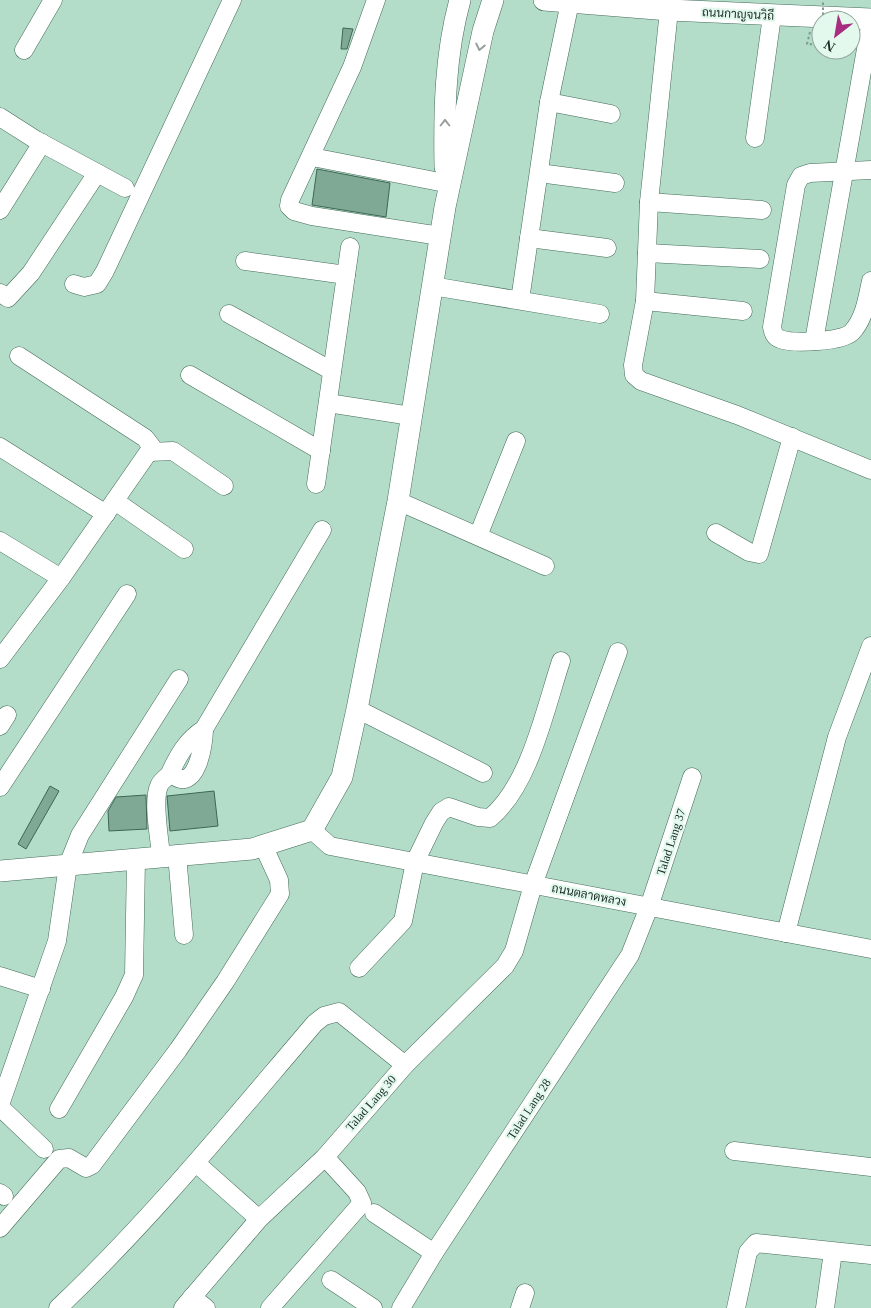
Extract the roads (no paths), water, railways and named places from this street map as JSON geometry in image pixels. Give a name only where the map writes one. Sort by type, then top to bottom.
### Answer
[{"type":"main road","points":[[445,207],[444,116],[452,29],[460,0]]},
{"type":"main road","points":[[0,871],[252,849],[312,830],[342,777],[398,501],[445,207],[483,31],[493,0]]},
{"type":"main road","name":"ถนนกาญจนวิถี","points":[[544,0],[669,10],[871,20]]},
{"type":"street","points":[[24,50],[53,0]]},
{"type":"street","points":[[74,284],[84,287],[97,284],[105,271],[232,0]]},
{"type":"street","points":[[376,0],[352,67],[312,157],[290,200],[289,206],[294,211],[312,216],[440,236]]},
{"type":"street","points":[[520,300],[549,102],[570,2]]},
{"type":"street","points":[[669,10],[649,202],[645,301],[633,365],[635,377],[792,437],[871,470]]},
{"type":"street","points":[[755,138],[772,16]]},
{"type":"street","points":[[814,341],[846,170],[871,20]]},
{"type":"street","points":[[549,102],[611,114]]},
{"type":"street","points":[[0,117],[42,143],[125,188]]},
{"type":"street","points":[[0,210],[42,143]]},
{"type":"street","points":[[312,157],[445,182]]},
{"type":"street","points":[[871,170],[810,173],[801,176],[796,185],[788,230],[772,327],[774,334],[780,339],[814,341],[842,339],[851,333],[860,322],[871,281]]},
{"type":"street","points":[[0,293],[8,298],[31,273],[96,173]]},
{"type":"street","points":[[539,173],[615,183]]},
{"type":"street","points":[[649,202],[762,210]]},
{"type":"street","points":[[529,238],[607,248]]},
{"type":"street","points":[[316,484],[350,247]]},
{"type":"street","points":[[647,253],[760,258]]},
{"type":"street","points":[[245,261],[346,275]]},
{"type":"street","points":[[432,286],[600,314]]},
{"type":"street","points":[[645,301],[743,311]]},
{"type":"street","points":[[229,314],[332,371]]},
{"type":"street","points":[[1,657],[61,578],[150,452],[150,442],[145,438],[19,356]]},
{"type":"street","points":[[190,375],[321,451]]},
{"type":"street","points":[[328,403],[411,416]]},
{"type":"street","points":[[716,533],[748,552],[759,554],[792,437]]},
{"type":"street","points":[[478,536],[516,441]]},
{"type":"street","points":[[0,447],[184,549]]},
{"type":"street","points":[[150,452],[173,450],[224,486]]},
{"type":"street","points":[[398,501],[545,566]]},
{"type":"street","points":[[184,935],[157,794],[159,784],[172,771],[179,779],[187,779],[191,776],[202,748],[204,729],[322,530]]},
{"type":"street","points":[[0,541],[61,578]]},
{"type":"street","points":[[0,787],[127,594]]},
{"type":"street","points":[[786,933],[837,737],[871,646]]},
{"type":"street","name":"Talad Lang 30","points":[[194,1304],[259,1219],[325,1157],[404,1065],[505,966],[514,951],[534,885],[586,735],[618,652]]},
{"type":"street","points":[[359,968],[403,921],[415,862],[434,823],[444,808],[449,806],[484,819],[490,818],[504,806],[530,755],[561,661]]},
{"type":"street","points":[[44,1149],[0,1106],[5,1071],[41,989],[57,941],[68,865],[88,823],[179,679]]},
{"type":"street","points":[[357,709],[483,773]]},
{"type":"street","name":"Talad Lang 37","points":[[650,907],[692,777]]},
{"type":"street","name":"ถนนตลาดหลวง","points":[[312,830],[330,846],[871,949]]},
{"type":"street","points":[[0,1228],[59,1158],[70,1158],[86,1168],[92,1165],[178,1050],[220,990],[280,894],[279,880],[263,845]]},
{"type":"street","points":[[59,1109],[124,998],[134,975],[136,859]]},
{"type":"street","name":"Talad Lang 28","points":[[401,1308],[434,1253],[630,955],[650,907]]},
{"type":"street","points":[[0,976],[41,989]]},
{"type":"street","points":[[58,1308],[97,1272],[196,1163],[324,1016],[339,1012],[404,1065]]},
{"type":"street","points":[[734,1151],[871,1167]]},
{"type":"street","points":[[270,1308],[362,1203],[358,1192],[325,1157]]},
{"type":"street","points":[[196,1163],[259,1219]]},
{"type":"street","points":[[374,1213],[434,1253]]},
{"type":"street","points":[[736,1308],[747,1255],[753,1245],[759,1243],[871,1255]]},
{"type":"street","points":[[825,1308],[833,1252]]},
{"type":"street","points":[[331,1280],[373,1308]]}]
